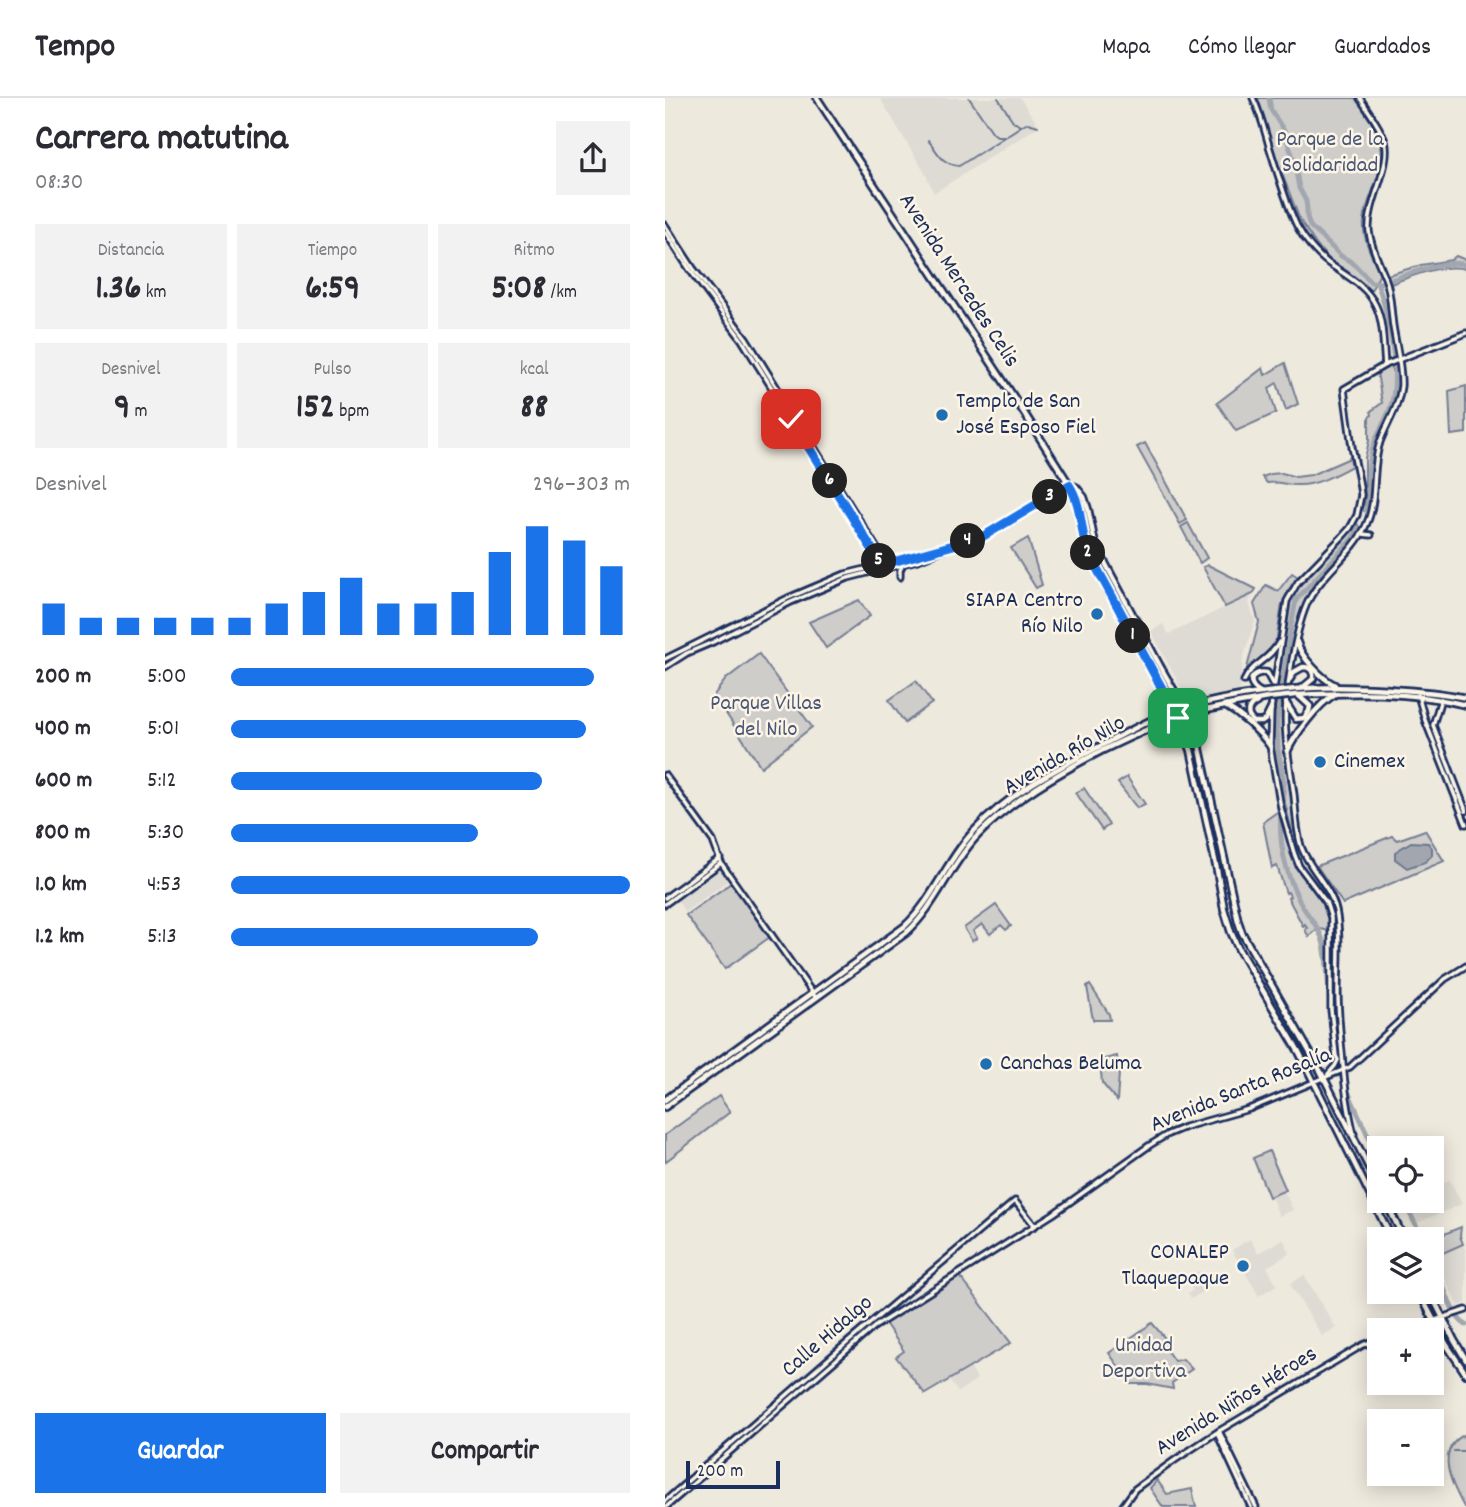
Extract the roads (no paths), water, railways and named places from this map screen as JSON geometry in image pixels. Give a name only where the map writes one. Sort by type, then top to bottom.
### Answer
[{"type":"main road","name":"Avenida Mercedes Celis","points":[[817,98],[1074,492],[1081,513],[1087,550],[1177,715],[1192,755],[1231,932],[1315,1082],[1386,1227]]},
{"type":"main road","name":"Avenida Mercedes Celis","points":[[1069,485],[1076,487],[1084,497],[1089,509],[1095,544],[1193,726],[1242,933],[1324,1078],[1367,1165]]},
{"type":"main road","points":[[1135,640],[1145,644],[1160,666]]},
{"type":"main road","points":[[1297,642],[1301,652],[1325,680],[1339,687]]},
{"type":"main road","points":[[1286,703],[1296,719],[1304,718],[1310,706],[1298,692],[1313,679],[1311,669],[1303,667],[1290,679]]},
{"type":"main road","points":[[1271,709],[1262,722],[1258,723],[1248,716],[1248,710],[1265,696],[1254,689],[1251,683],[1256,674],[1267,673],[1274,685]]},
{"type":"main road","name":"Avenida Río Nilo","points":[[665,1100],[910,930],[973,841],[1020,799],[1073,765],[1177,715],[1184,709],[1339,687],[1418,693],[1466,705]]},
{"type":"main road","name":"Avenida Río Nilo","points":[[1298,692],[1443,693],[1466,698]]},
{"type":"main road","points":[[1286,751],[1294,737],[1335,693]]},
{"type":"main road","points":[[1224,703],[1270,746]]},
{"type":"main road","name":"Avenida Río Nilo","points":[[1177,715],[1188,715],[1224,703]]},
{"type":"main road","points":[[1193,726],[1201,711]]},
{"type":"main road","name":"Avenida Río Nilo","points":[[665,1107],[815,996]]},
{"type":"main road","points":[[1438,1304],[1466,1360]]},
{"type":"main road","points":[[1444,1339],[1466,1374]]},
{"type":"street","points":[[1253,98],[1297,226],[1326,261],[1360,285],[1373,299],[1382,330],[1386,364]]},
{"type":"street","points":[[1357,1145],[1350,1119],[1343,1070],[1338,1003],[1339,949],[1336,907],[1305,855],[1299,839],[1286,751],[1286,703],[1303,611],[1311,595],[1368,522],[1376,457],[1381,439],[1395,411],[1400,391],[1388,286],[1370,235],[1369,222],[1371,206],[1385,162],[1386,144],[1360,98]]},
{"type":"street","points":[[665,225],[693,268],[746,338],[886,566]]},
{"type":"street","points":[[665,232],[742,340],[886,566]]},
{"type":"street","points":[[1324,1078],[1330,1074],[1338,1059],[1331,1010],[1331,918],[1326,902],[1296,860],[1283,815],[1270,746],[1271,709],[1287,601],[1305,573],[1357,523],[1361,495],[1344,389],[1386,364],[1466,333]]},
{"type":"street","points":[[665,667],[687,653],[791,602],[934,549],[982,537],[1069,485]]},
{"type":"street","points":[[1358,509],[1364,514],[1370,511]]},
{"type":"street","points":[[1357,523],[1362,529],[1360,535]]},
{"type":"street","points":[[1360,535],[1366,533],[1371,536]]},
{"type":"street","points":[[665,659],[788,598],[845,574],[904,564],[950,546]]},
{"type":"street","points":[[900,577],[904,564]]},
{"type":"street","points":[[1244,681],[1249,672],[1277,647],[1281,637]]},
{"type":"street","points":[[1418,693],[1425,720],[1466,824]]},
{"type":"street","points":[[1441,699],[1433,725],[1466,811]]},
{"type":"street","points":[[665,775],[713,841],[721,861],[815,996]]},
{"type":"street","points":[[1283,815],[1288,809],[1296,811]]},
{"type":"street","points":[[1286,828],[1291,830],[1297,825]]},
{"type":"street","points":[[665,898],[721,861]]},
{"type":"street","points":[[665,904],[721,861]]},
{"type":"street","name":"Avenida Santa Rosalía","points":[[1330,1074],[1355,1063],[1445,979],[1466,966]]},
{"type":"street","name":"Avenida Santa Rosalía","points":[[877,1325],[1035,1226],[1168,1134],[1249,1109],[1324,1078]]},
{"type":"street","name":"Calle Hidalgo","points":[[665,1501],[1015,1201],[1035,1226]]},
{"type":"street","points":[[1440,1318],[1466,1310]]},
{"type":"street","name":"Calle Hidalgo","points":[[666,1507],[877,1325]]},
{"type":"street","name":"Avenida Niños Héroes","points":[[1122,1507],[1139,1485],[1218,1432],[1367,1344]]},
{"type":"street","points":[[1218,1432],[1254,1507]]},
{"type":"waterway","points":[[969,98],[993,133],[1004,136]]},
{"type":"waterway","points":[[998,98],[1013,121],[1020,126]]},
{"type":"waterway","points":[[1269,98],[1271,110],[1284,131],[1294,160],[1310,226],[1371,282],[1383,283]]},
{"type":"waterway","points":[[928,140],[944,160],[959,166],[1026,123]]},
{"type":"waterway","points":[[1028,123],[1038,126]]},
{"type":"waterway","points":[[1391,280],[1439,265],[1466,265]]},
{"type":"waterway","points":[[1366,510],[1372,451],[1389,411],[1394,382],[1389,328],[1377,283]]},
{"type":"waterway","points":[[1282,803],[1284,783],[1278,750],[1277,720],[1296,600],[1353,538],[1358,528]]},
{"type":"waterway","points":[[1281,814],[1282,846],[1290,878],[1301,904],[1320,932],[1324,945],[1330,1005]]},
{"type":"waterway","points":[[1333,1046],[1334,1061],[1368,1136]]},
{"type":"waterway","points":[[1410,1213],[1417,1227]]},
{"type":"waterway","points":[[1444,1288],[1455,1313],[1466,1325]]},
{"type":"waterway","points":[[1454,1451],[1466,1449]]},
{"type":"place","name":"Templo de San José Esposo Fiel","points":[[942,415]]},
{"type":"place","name":"SIAPA Centro Río Nilo","points":[[1097,614]]},
{"type":"place","name":"Cinemex","points":[[1320,762]]},
{"type":"place","name":"Canchas Beluma","points":[[986,1064]]},
{"type":"place","name":"CONALEP Tlaquepaque","points":[[1243,1266]]},
{"type":"park label","name":"Parque de la Solidaridad","points":[[1330,153]]},
{"type":"park label","name":"Parque Villas del Nilo","points":[[766,717]]},
{"type":"park label","name":"Unidad Deportiva","points":[[1144,1359]]}]
